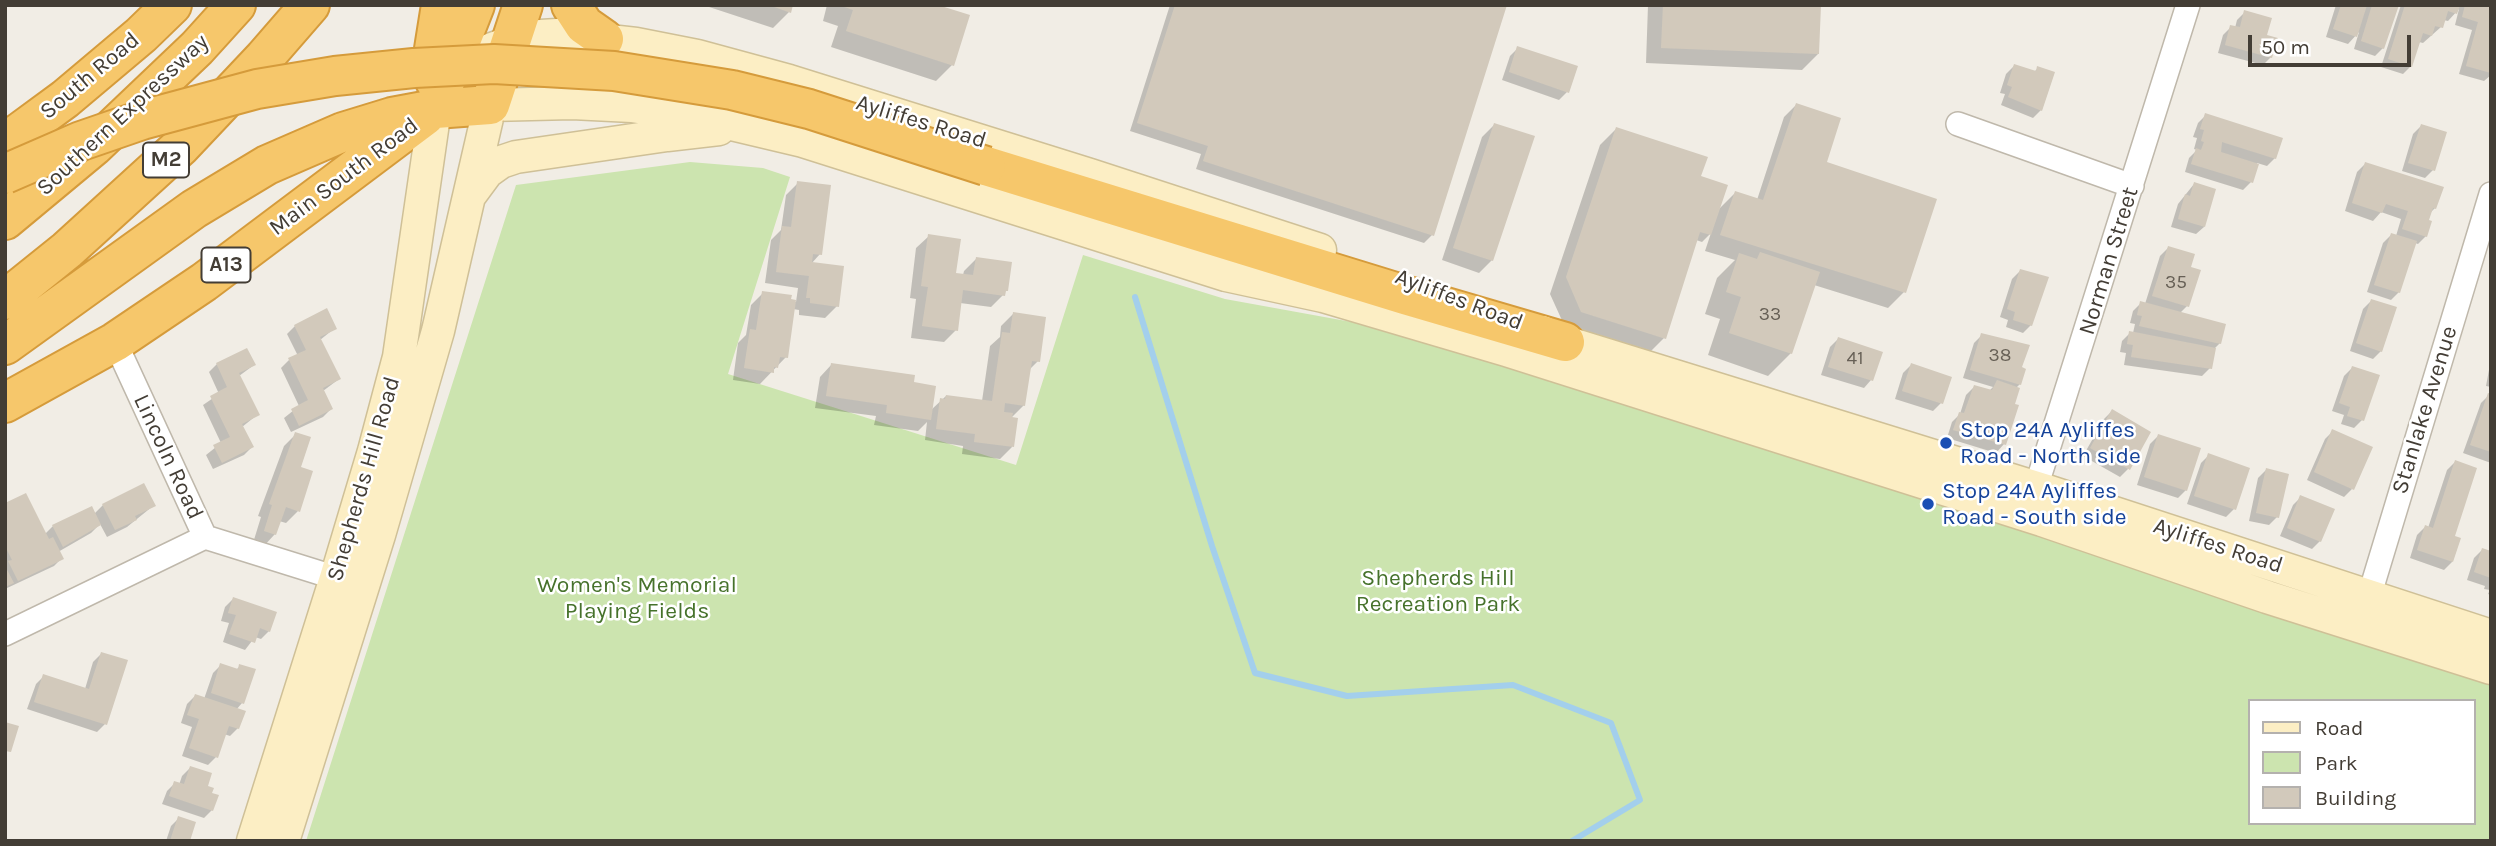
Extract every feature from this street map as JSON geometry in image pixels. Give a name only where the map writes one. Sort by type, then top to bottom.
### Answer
[{"type":"highway","name":"South Road","points":[[5,143],[65,100],[172,5]]},
{"type":"highway","points":[[142,102],[214,5]]},
{"type":"highway","name":"Southern Expressway","points":[[5,220],[142,102],[236,5]]},
{"type":"highway","name":"M2","points":[[5,299],[67,250],[180,147],[310,5]]},
{"type":"highway","points":[[436,104],[434,60],[441,5]]},
{"type":"highway","points":[[436,104],[475,5]]},
{"type":"highway","points":[[490,105],[523,5]]},
{"type":"highway","points":[[571,5],[584,25],[604,39]]},
{"type":"highway","points":[[5,174],[81,141],[142,120],[257,89],[349,74],[414,68],[494,64],[614,71],[732,90],[847,121],[1405,295],[1565,342]]},
{"type":"highway","points":[[5,345],[194,209],[259,170],[343,132],[436,104]]},
{"type":"highway","name":"Ayliffes Road","points":[[436,104],[490,105]]},
{"type":"highway","name":"Main South Road","points":[[5,403],[115,342],[204,282],[436,104]]},
{"type":"main road","name":"Ayliffes Road","points":[[436,104],[453,80],[471,63],[509,41],[533,36],[604,39],[696,56],[750,70],[1248,225],[1439,290],[1565,342],[2032,502],[2360,627],[2491,668]]},
{"type":"main road","name":"Ayliffes Road","points":[[490,105],[572,103],[632,106],[671,111],[816,144],[1226,275],[1313,293],[1415,322],[2032,502],[2369,596],[2491,636]]},
{"type":"main road","name":"Shepherds Hill Road","points":[[283,841],[349,582],[373,452],[398,357],[436,104]]},
{"type":"main road","name":"Shepherds Hill Road","points":[[253,841],[438,331],[490,105]]},
{"type":"main road","points":[[469,196],[487,172],[501,162],[516,157],[667,135],[748,127]]},
{"type":"street","name":"Norman Street","points":[[2032,502],[2188,5]]},
{"type":"street","points":[[1958,124],[2132,186]]},
{"type":"street","name":"Stanlake Avenue","points":[[2360,627],[2491,194]]},
{"type":"street","name":"Lincoln Road","points":[[115,342],[205,537],[349,582]]},
{"type":"street","points":[[5,634],[205,537]]},
{"type":"green space","points":[[690,162],[763,168],[790,177],[728,374],[1016,465],[1083,255],[1225,299],[1506,350],[2491,670],[2491,841],[306,841],[516,185]]},
{"type":"building","points":[[769,5],[793,5],[791,13]]},
{"type":"building","points":[[839,5],[938,5],[970,15],[954,66],[846,31],[853,10]]},
{"type":"building","points":[[1175,5],[1507,5],[1434,236],[1203,161],[1208,146],[1137,123]]},
{"type":"building","points":[[1663,5],[1821,5],[1819,54],[1661,48]]},
{"type":"building","points":[[2341,5],[2367,5],[2357,37],[2333,29]]},
{"type":"building","points":[[2372,5],[2399,5],[2384,49],[2361,41]]},
{"type":"building","points":[[2405,5],[2460,5],[2457,14],[2448,11],[2443,28],[2435,26],[2432,36],[2423,33],[2412,67],[2388,59]]},
{"type":"building","points":[[2465,5],[2491,5],[2491,73],[2466,66],[2478,22],[2462,17]]},
{"type":"building","points":[[2244,10],[2272,18],[2267,35],[2278,38],[2272,58],[2225,45],[2230,25],[2240,27]]},
{"type":"building","points":[[1517,46],[1578,66],[1569,93],[1509,72]]},
{"type":"building","points":[[2014,64],[2036,71],[2037,66],[2055,72],[2042,111],[2008,97],[2012,87],[2007,85]]},
{"type":"building","points":[[1796,103],[1841,118],[1827,162],[1937,199],[1906,293],[1720,235],[1735,191],[1763,200]]},
{"type":"building","points":[[2205,113],[2283,138],[2276,159],[2222,142],[2221,152],[2259,164],[2253,183],[2191,164],[2196,148],[2201,150],[2204,142],[2201,141],[2204,130],[2200,129]]},
{"type":"building","points":[[1494,123],[1535,136],[1493,261],[1453,248]]},
{"type":"building","points":[[2421,124],[2447,132],[2435,171],[2408,163]]},
{"type":"building","points":[[1616,127],[1708,157],[1701,176],[1728,185],[1711,235],[1700,232],[1666,339],[1581,312],[1566,277]]},
{"type":"building","points":[[2365,162],[2444,187],[2436,209],[2433,208],[2427,237],[2402,229],[2408,211],[2386,204],[2382,213],[2352,203]]},
{"type":"building","points":[[797,181],[831,185],[822,255],[813,254],[812,262],[844,266],[839,307],[810,303],[810,298],[806,298],[809,276],[776,272],[782,226],[791,227]]},
{"type":"building","points":[[2194,182],[2216,189],[2205,227],[2178,219],[2185,194],[2190,196]]},
{"type":"building","points":[[2391,233],[2417,241],[2400,293],[2374,285]]},
{"type":"building","points":[[928,234],[961,239],[956,273],[973,275],[976,257],[1012,262],[1005,296],[963,290],[958,331],[922,326],[928,287],[921,286]]},
{"type":"building","points":[[2168,246],[2195,254],[2191,267],[2201,270],[2189,307],[2152,296]]},
{"type":"building","points":[[1760,252],[1820,272],[1792,354],[1729,333],[1741,297],[1726,292],[1739,253],[1757,259]]},
{"type":"building","points":[[2020,269],[2049,277],[2032,326],[2013,320],[2015,312],[2007,309]]},
{"type":"building","points":[[762,291],[792,295],[791,299],[796,300],[788,358],[780,357],[778,368],[774,367],[774,373],[744,368],[750,329],[756,330]]},
{"type":"building","points":[[2371,299],[2397,307],[2382,352],[2356,343]]},
{"type":"building","points":[[2140,301],[2226,324],[2221,344],[2139,326],[2142,316],[2137,315]]},
{"type":"building","points":[[327,308],[337,329],[320,337],[341,379],[323,388],[333,409],[299,426],[291,409],[308,400],[288,358],[306,350],[294,325]]},
{"type":"building","points":[[1013,312],[1046,317],[1040,362],[1032,361],[1025,406],[1005,403],[1004,412],[1013,413],[1012,417],[1018,418],[1014,447],[974,442],[975,434],[936,429],[940,398],[945,399],[946,395],[992,401],[1002,332],[1010,333]]},
{"type":"building","points":[[2129,331],[2216,348],[2212,369],[2131,357],[2133,345],[2127,344]]},
{"type":"building","points":[[1981,333],[2030,345],[2022,367],[2026,369],[2021,385],[1970,370]]},
{"type":"building","points":[[1838,337],[1883,352],[1873,381],[1828,367]]},
{"type":"building","points":[[247,348],[256,365],[239,373],[260,415],[242,424],[254,447],[222,463],[213,445],[230,437],[210,396],[227,387],[216,363]]},
{"type":"building","points":[[831,363],[915,375],[914,382],[936,386],[931,420],[886,413],[887,405],[826,396]]},
{"type":"building","points":[[1911,363],[1952,377],[1943,404],[1902,391]]},
{"type":"building","points":[[2352,366],[2380,375],[2364,421],[2347,416],[2350,407],[2339,403]]},
{"type":"building","points":[[1997,380],[2020,388],[2015,404],[2019,405],[2006,445],[1953,430],[1959,412],[1964,413],[1974,385],[1992,390]]},
{"type":"building","points":[[2488,393],[2491,394],[2491,452],[2470,445]]},
{"type":"building","points":[[2112,409],[2151,432],[2130,470],[2090,448]]},
{"type":"building","points":[[2332,429],[2373,447],[2354,490],[2314,472]]},
{"type":"building","points":[[295,432],[311,437],[301,467],[313,471],[300,512],[286,507],[276,535],[264,531],[272,505],[269,504]]},
{"type":"building","points":[[2158,434],[2201,448],[2187,491],[2144,477]]},
{"type":"building","points":[[2208,453],[2250,468],[2236,510],[2194,496]]},
{"type":"building","points":[[2455,460],[2477,468],[2455,536],[2461,538],[2453,562],[2417,550],[2425,525],[2433,528]]},
{"type":"building","points":[[2266,468],[2289,474],[2279,518],[2256,513]]},
{"type":"building","points":[[144,483],[156,506],[135,516],[137,520],[115,530],[102,504]]},
{"type":"building","points":[[26,493],[49,539],[53,537],[64,559],[18,581],[8,561],[12,560],[5,546],[5,503]]},
{"type":"building","points":[[2300,495],[2335,509],[2321,542],[2287,528]]},
{"type":"building","points":[[92,506],[101,525],[63,547],[52,525]]},
{"type":"building","points":[[2482,548],[2491,551],[2491,578],[2474,572]]},
{"type":"building","points":[[5,566],[14,583],[5,587]]},
{"type":"building","points":[[233,597],[277,612],[270,632],[260,628],[255,643],[229,634],[236,615],[228,613]]},
{"type":"building","points":[[101,652],[128,660],[107,725],[34,702],[43,674],[89,689]]},
{"type":"building","points":[[220,663],[238,669],[239,664],[256,669],[244,704],[211,693]]},
{"type":"building","points":[[195,694],[246,711],[239,729],[229,726],[218,758],[189,748],[199,719],[187,715]]},
{"type":"building","points":[[5,722],[19,726],[11,752],[5,751]]},
{"type":"building","points":[[190,766],[212,773],[208,786],[214,788],[212,793],[219,795],[213,811],[169,796],[174,781],[184,784]]},
{"type":"building","points":[[178,816],[196,822],[190,841],[170,841]]},
{"type":"waterway","points":[[1135,297],[1212,546],[1255,673],[1347,696],[1513,685],[1611,723],[1640,800],[1572,841]]},
{"type":"place","name":"Stop 24A Ayliffes Road - North side","points":[[1946,443]]},
{"type":"place","name":"Stop 24A Ayliffes Road - South side","points":[[1928,504]]},
{"type":"park label","name":"Shepherds Hill Recreation Park","points":[[1438,591]]},
{"type":"park label","name":"Women's Memorial Playing Fields","points":[[637,598]]}]
